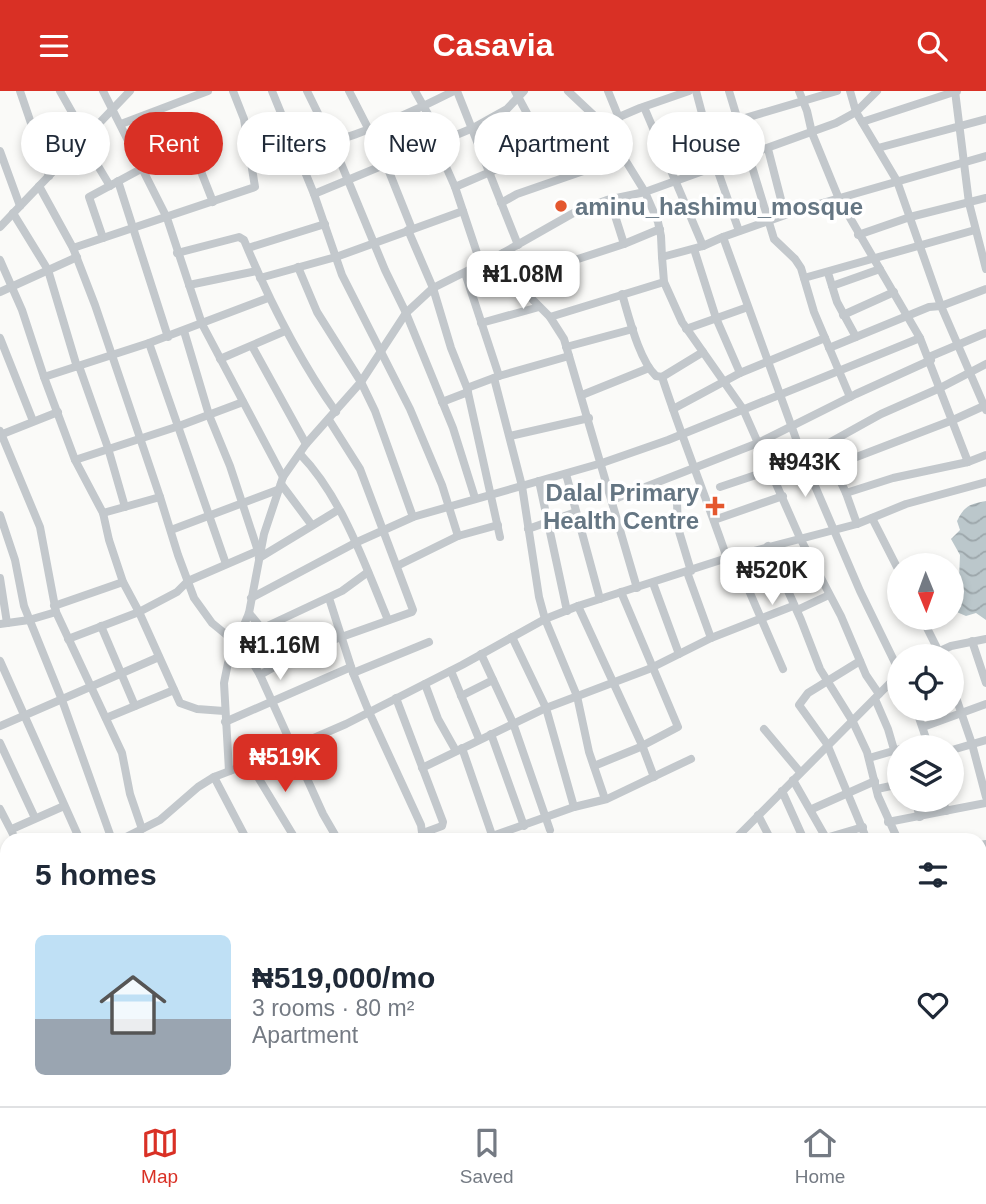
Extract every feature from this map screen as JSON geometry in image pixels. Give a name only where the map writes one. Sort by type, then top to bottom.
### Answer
[{"type":"street","points":[[0,227],[49,176],[20,91]]},
{"type":"street","points":[[60,91],[71,112]]},
{"type":"street","points":[[103,91],[124,131]]},
{"type":"street","points":[[109,112],[130,91]]},
{"type":"street","points":[[121,124],[196,93],[208,91]]},
{"type":"street","points":[[233,91],[241,112]]},
{"type":"street","points":[[272,91],[280,112]]},
{"type":"street","points":[[307,91],[317,112]]},
{"type":"street","points":[[349,91],[364,120]]},
{"type":"street","points":[[415,91],[428,112]]},
{"type":"street","points":[[411,112],[455,91],[473,128]]},
{"type":"street","points":[[568,91],[590,112]]},
{"type":"street","points":[[608,91],[617,112]]},
{"type":"street","points":[[633,112],[689,91]]},
{"type":"street","points":[[696,91],[703,112]]},
{"type":"street","points":[[735,112],[729,93],[740,91]]},
{"type":"street","points":[[799,91],[812,133],[839,199],[920,338],[968,462]]},
{"type":"street","points":[[764,112],[837,91]]},
{"type":"street","points":[[833,466],[985,407],[941,306],[897,181],[856,112],[850,91]]},
{"type":"street","points":[[765,150],[812,133],[856,112],[877,91]]},
{"type":"street","points":[[862,122],[956,91],[969,203],[986,269]]},
{"type":"street","points":[[460,134],[507,109],[519,93],[528,112]]},
{"type":"street","points":[[644,107],[698,247],[716,318],[740,373]]},
{"type":"street","points":[[878,148],[986,119]]},
{"type":"street","points":[[768,149],[785,215]]},
{"type":"street","points":[[0,151],[17,210],[48,270],[78,367],[108,447],[125,507]]},
{"type":"street","points":[[662,257],[698,247],[785,215],[986,156]]},
{"type":"street","points":[[633,173],[645,192],[660,229],[664,282],[686,328],[743,409],[800,538],[877,696],[892,735]]},
{"type":"street","points":[[314,194],[364,174]]},
{"type":"street","points":[[104,175],[110,186]]},
{"type":"street","points":[[103,238],[89,197],[130,175]]},
{"type":"street","points":[[144,175],[167,218],[202,324],[281,483],[312,524]]},
{"type":"street","points":[[202,175],[212,202]]},
{"type":"street","points":[[73,248],[255,187],[253,175]]},
{"type":"street","points":[[306,175],[342,275],[382,351],[423,439],[458,536]]},
{"type":"street","points":[[346,175],[442,402],[475,498]]},
{"type":"street","points":[[390,175],[433,288],[467,390],[500,537]]},
{"type":"street","points":[[451,175],[481,265]]},
{"type":"street","points":[[455,187],[480,175]]},
{"type":"street","points":[[490,175],[518,245]]},
{"type":"street","points":[[501,203],[517,194],[572,175]]},
{"type":"street","points":[[229,771],[223,683],[249,613],[259,553],[281,483],[306,445],[361,382],[406,313],[433,288],[481,265],[578,211],[645,192],[691,175]]},
{"type":"street","points":[[719,175],[739,231]]},
{"type":"street","points":[[754,175],[766,221],[774,239],[795,259],[850,397]]},
{"type":"street","points":[[118,181],[168,337]]},
{"type":"street","points":[[40,186],[77,257],[194,599],[212,623],[245,650],[260,674],[335,833]]},
{"type":"street","points":[[858,235],[910,217],[986,198]]},
{"type":"street","points":[[611,200],[624,244]]},
{"type":"street","points":[[189,285],[298,267],[336,257],[463,211]]},
{"type":"street","points":[[247,248],[325,224]]},
{"type":"street","points":[[521,281],[538,272],[624,244],[660,229]]},
{"type":"street","points":[[804,278],[875,260],[919,245],[986,234]]},
{"type":"street","points":[[177,253],[239,237],[244,240],[285,331],[336,412]]},
{"type":"street","points":[[723,237],[803,458],[900,673],[741,833]]},
{"type":"street","points":[[503,253],[539,307],[550,317],[568,351],[637,587]]},
{"type":"street","points":[[0,292],[77,257]]},
{"type":"street","points":[[0,260],[13,286],[75,460],[103,513],[108,540],[122,582],[139,612],[180,703],[225,712]]},
{"type":"street","points":[[298,267],[317,312],[361,382],[388,441],[413,517]]},
{"type":"street","points":[[832,286],[880,269]]},
{"type":"street","points":[[465,273],[496,377],[522,486],[539,597],[545,619],[577,696],[605,799]]},
{"type":"street","points":[[828,273],[843,315],[856,337]]},
{"type":"street","points":[[550,317],[664,282]]},
{"type":"street","points":[[829,348],[929,307],[941,306],[986,289]]},
{"type":"street","points":[[843,315],[894,292]]},
{"type":"street","points":[[622,294],[649,368],[656,376],[662,377],[703,352]]},
{"type":"street","points":[[44,377],[149,344],[268,298]]},
{"type":"street","points":[[481,323],[539,307]]},
{"type":"street","points":[[686,328],[748,307]]},
{"type":"street","points":[[442,402],[496,377],[633,329]]},
{"type":"street","points":[[184,331],[209,415],[230,466],[259,553]]},
{"type":"street","points":[[220,359],[285,331]]},
{"type":"street","points":[[612,500],[758,443],[958,344],[986,333]]},
{"type":"street","points":[[0,338],[3,356],[33,421]]},
{"type":"street","points":[[673,409],[740,373],[825,338]]},
{"type":"street","points":[[251,598],[355,543],[413,517],[602,463],[681,435],[920,338]]},
{"type":"street","points":[[149,344],[226,564]]},
{"type":"street","points":[[252,346],[306,445]]},
{"type":"street","points":[[720,487],[772,472],[803,458],[881,414],[986,364]]},
{"type":"street","points":[[582,395],[649,368]]},
{"type":"street","points":[[662,377],[713,520],[783,669]]},
{"type":"street","points":[[75,460],[243,402]]},
{"type":"street","points":[[58,412],[0,433],[40,527],[55,609],[122,753],[130,794],[142,829]]},
{"type":"street","points":[[510,436],[589,418]]},
{"type":"street","points":[[260,674],[302,651],[413,610],[360,469],[329,420]]},
{"type":"street","points":[[824,446],[857,524]]},
{"type":"street","points":[[300,454],[321,478],[338,510],[388,620]]},
{"type":"street","points":[[846,493],[893,478],[968,462],[986,455]]},
{"type":"street","points":[[566,474],[600,599]]},
{"type":"street","points":[[539,481],[567,611]]},
{"type":"street","points":[[134,833],[160,820],[198,787],[214,777],[293,747],[369,712],[545,619],[730,557],[857,524],[906,504],[986,482]]},
{"type":"street","points":[[171,530],[243,504],[281,483]]},
{"type":"street","points":[[713,520],[783,496]]},
{"type":"street","points":[[103,513],[160,497]]},
{"type":"street","points":[[677,503],[678,528],[689,572],[711,638]]},
{"type":"street","points":[[68,639],[139,612],[177,592],[188,582],[226,564],[259,553],[338,510]]},
{"type":"street","points":[[528,529],[576,512]]},
{"type":"street","points":[[0,515],[15,560],[24,606],[62,700],[110,833]]},
{"type":"street","points":[[872,518],[890,553]]},
{"type":"street","points":[[397,566],[458,536],[498,524]]},
{"type":"street","points":[[768,546],[827,682],[853,722],[869,758],[888,822],[894,833]]},
{"type":"street","points":[[262,628],[342,591],[368,572]]},
{"type":"street","points":[[0,578],[4,624],[29,620],[122,582]]},
{"type":"street","points":[[653,583],[679,654]]},
{"type":"street","points":[[594,766],[678,727],[621,592]]},
{"type":"street","points":[[422,768],[546,708],[653,668],[711,638],[830,595]]},
{"type":"street","points":[[329,597],[352,670],[421,833]]},
{"type":"street","points":[[578,606],[654,777]]},
{"type":"street","points":[[249,613],[262,628],[281,662]]},
{"type":"street","points":[[101,626],[135,706]]},
{"type":"street","points":[[512,637],[546,708],[575,807]]},
{"type":"street","points":[[964,644],[986,639]]},
{"type":"street","points":[[972,641],[986,683]]},
{"type":"street","points":[[225,722],[429,642]]},
{"type":"street","points":[[481,654],[513,723],[550,830]]},
{"type":"street","points":[[0,726],[159,657]]},
{"type":"street","points":[[0,661],[77,833]]},
{"type":"street","points":[[860,661],[808,693],[799,705],[827,744],[865,833]]},
{"type":"street","points":[[451,671],[479,739]]},
{"type":"street","points":[[461,696],[493,680]]},
{"type":"street","points":[[425,684],[438,719],[459,749],[491,833]]},
{"type":"street","points":[[106,718],[174,690]]},
{"type":"street","points":[[396,698],[443,822],[442,826],[430,833]]},
{"type":"street","points":[[964,712],[986,704]]},
{"type":"street","points":[[964,719],[986,797]]},
{"type":"street","points":[[921,721],[926,735]]},
{"type":"street","points":[[923,727],[940,721]]},
{"type":"street","points":[[764,729],[800,772]]},
{"type":"street","points":[[491,734],[524,825]]},
{"type":"street","points":[[964,746],[986,740]]},
{"type":"street","points":[[0,743],[35,818]]},
{"type":"street","points":[[869,758],[887,752]]},
{"type":"street","points":[[498,833],[605,799],[691,759]]},
{"type":"street","points":[[250,764],[292,833]]},
{"type":"street","points":[[214,777],[243,833]]},
{"type":"street","points":[[793,779],[812,809],[820,833]]},
{"type":"street","points":[[812,809],[848,792],[887,785]]},
{"type":"street","points":[[782,791],[801,833]]},
{"type":"street","points":[[964,807],[986,803]]},
{"type":"street","points":[[12,829],[64,806]]},
{"type":"street","points":[[0,809],[13,833]]},
{"type":"street","points":[[919,812],[920,817]]},
{"type":"street","points":[[888,822],[942,812]]},
{"type":"street","points":[[758,815],[767,833]]},
{"type":"street","points":[[842,833],[863,827]]},
{"type":"water","points":[[986,501],[986,620],[976,613],[964,615],[964,553],[959,553],[951,539],[960,530],[957,521],[962,512],[972,505]]},
{"type":"place","name":"aminu_hashimu_mosque","points":[[561,206]]},
{"type":"place","name":"Dalal Primary Health Centre","points":[[715,506]]}]
